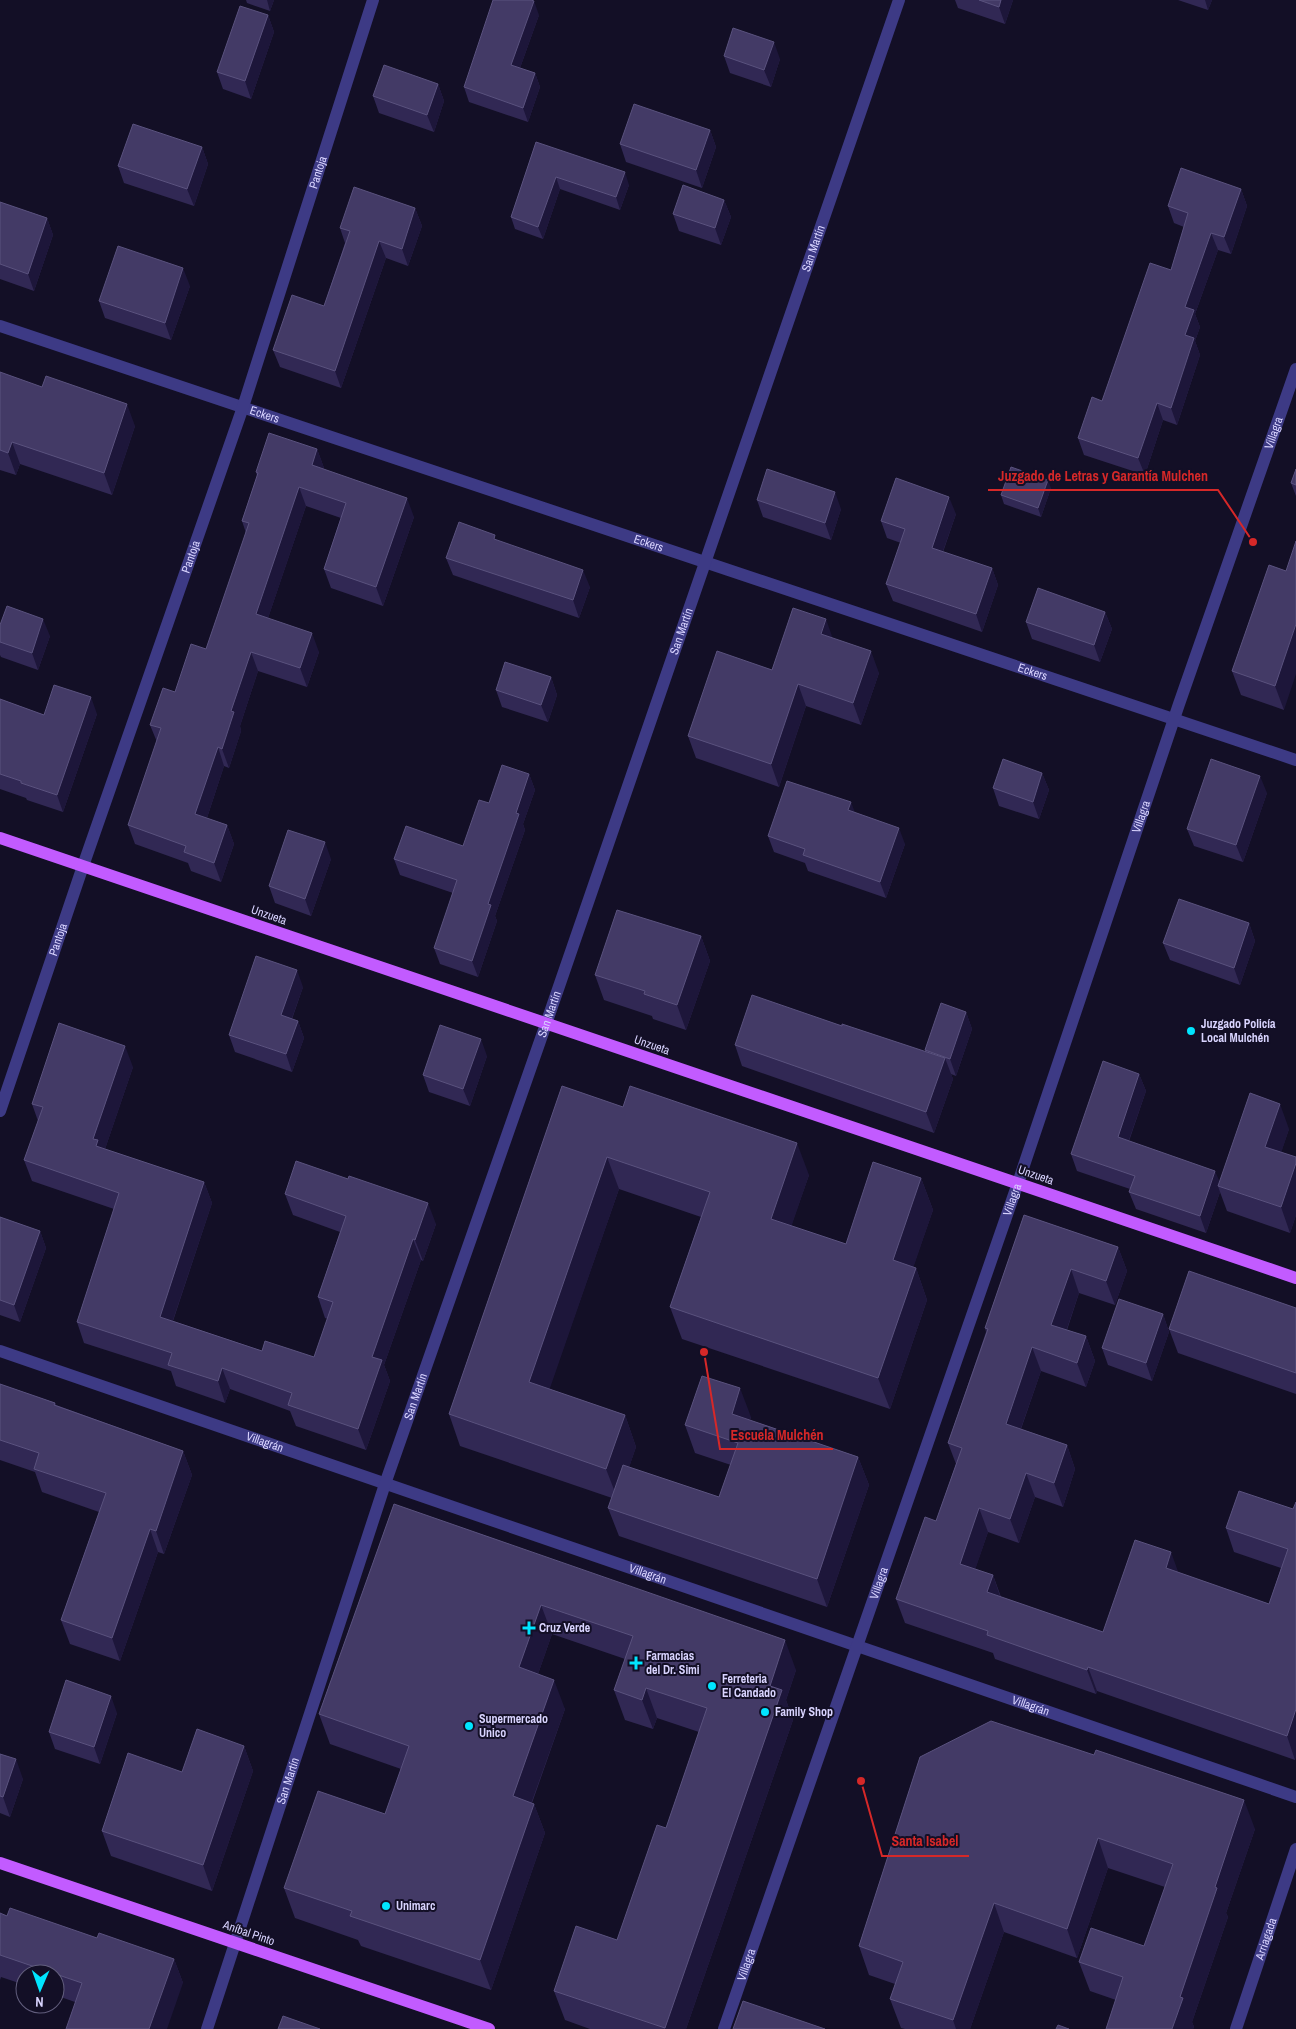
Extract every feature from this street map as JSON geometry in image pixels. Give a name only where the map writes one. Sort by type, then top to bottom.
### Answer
[{"type":"main road","name":"Unzueta","points":[[0,838],[1296,1278]]},
{"type":"main road","name":"Aníbal Pinto","points":[[0,1863],[489,2029]]},
{"type":"street","name":"Pantoja","points":[[0,1110],[82,866],[243,408],[373,0]]},
{"type":"street","name":"San Martín","points":[[206,2029],[385,1484],[546,1024],[899,0]]},
{"type":"street","name":"Eckers","points":[[0,326],[1296,760]]},
{"type":"street","name":"Villagra","points":[[724,2029],[1018,1184],[1174,718],[1296,369]]},
{"type":"street","name":"Villagrán","points":[[0,1351],[1296,1797]]},
{"type":"street","name":"Arriagada","points":[[1236,2029],[1296,1849]]},
{"type":"building","points":[[493,0],[534,1],[511,65],[535,73],[523,108],[464,87]]},
{"type":"building","points":[[979,0],[1001,0],[999,7]]},
{"type":"building","points":[[240,6],[268,15],[245,81],[217,72]]},
{"type":"building","points":[[733,28],[774,42],[764,70],[724,56]]},
{"type":"building","points":[[384,65],[438,84],[427,115],[373,96]]},
{"type":"building","points":[[634,104],[710,130],[696,170],[620,144]]},
{"type":"building","points":[[133,124],[202,147],[187,189],[118,166]]},
{"type":"building","points":[[536,142],[625,172],[616,197],[556,177],[538,227],[511,217]]},
{"type":"building","points":[[1181,168],[1241,189],[1224,237],[1211,233],[1185,307],[1194,310],[1185,335],[1194,338],[1171,408],[1157,403],[1138,458],[1078,438],[1092,397],[1102,401],[1150,263],[1171,270],[1188,213],[1168,206]]},
{"type":"building","points":[[683,185],[724,200],[715,228],[673,214]]},
{"type":"building","points":[[354,187],[415,208],[402,249],[379,241],[335,371],[273,350],[292,295],[324,306],[350,231],[340,228]]},
{"type":"building","points":[[0,202],[47,218],[28,274],[0,264]]},
{"type":"building","points":[[118,246],[183,268],[165,323],[99,301]]},
{"type":"building","points":[[0,372],[42,387],[46,376],[127,404],[104,473],[12,442],[8,453],[0,450]]},
{"type":"building","points":[[269,433],[317,449],[312,465],[407,498],[376,587],[324,569],[346,503],[299,487],[256,614],[312,633],[300,668],[251,652],[231,711],[234,712],[222,749],[218,747],[195,814],[227,825],[214,863],[184,852],[186,846],[128,825],[161,728],[150,725],[163,688],[175,692],[191,644],[206,649],[249,523],[242,521]]},
{"type":"building","points":[[1011,467],[1048,480],[1038,508],[1001,495]]},
{"type":"building","points":[[767,469],[835,492],[825,523],[757,500]]},
{"type":"building","points":[[1296,469],[1296,485],[1291,483]]},
{"type":"building","points":[[896,478],[949,497],[932,548],[992,568],[976,614],[886,584],[905,529],[881,521]]},
{"type":"building","points":[[459,522],[495,535],[494,539],[583,570],[573,600],[446,558]]},
{"type":"building","points":[[1296,541],[1296,624],[1275,686],[1232,671],[1269,565],[1286,571]]},
{"type":"building","points":[[1038,588],[1105,612],[1094,645],[1026,622]]},
{"type":"building","points":[[7,606],[43,619],[32,653],[0,642],[0,625]]},
{"type":"building","points":[[793,608],[826,619],[821,634],[871,651],[853,703],[798,684],[771,764],[688,736],[717,651],[772,670]]},
{"type":"building","points":[[505,662],[551,677],[541,705],[496,690]]},
{"type":"building","points":[[54,685],[91,697],[57,795],[0,774],[0,699],[44,715]]},
{"type":"building","points":[[1003,759],[1042,773],[1033,802],[993,788]]},
{"type":"building","points":[[1211,759],[1260,776],[1236,845],[1187,829]]},
{"type":"building","points":[[502,765],[529,774],[516,813],[519,814],[488,904],[491,905],[472,961],[434,948],[457,880],[394,859],[406,826],[463,846],[479,800],[489,803]]},
{"type":"building","points":[[787,781],[851,802],[848,810],[899,828],[880,882],[803,855],[805,849],[768,836]]},
{"type":"building","points":[[288,830],[325,842],[305,899],[269,886]]},
{"type":"building","points":[[1179,899],[1249,923],[1234,968],[1163,943]]},
{"type":"building","points":[[617,910],[701,936],[677,1005],[644,994],[645,991],[595,975]]},
{"type":"building","points":[[256,956],[297,970],[281,1015],[298,1021],[286,1054],[229,1035]]},
{"type":"building","points":[[752,995],[842,1026],[842,1024],[945,1058],[926,1112],[735,1045]]},
{"type":"building","points":[[941,1003],[966,1012],[950,1059],[925,1050]]},
{"type":"building","points":[[59,1023],[125,1046],[93,1139],[98,1140],[96,1146],[204,1182],[160,1317],[262,1351],[265,1341],[314,1357],[333,1302],[318,1297],[346,1216],[285,1194],[296,1161],[348,1179],[349,1176],[428,1203],[415,1240],[413,1239],[372,1357],[382,1360],[358,1429],[288,1405],[292,1393],[222,1368],[218,1381],[168,1365],[172,1353],[77,1322],[119,1193],[24,1160],[43,1107],[32,1104]]},
{"type":"building","points":[[440,1025],[481,1039],[463,1089],[423,1075]]},
{"type":"building","points":[[1103,1061],[1139,1074],[1118,1137],[1215,1171],[1200,1216],[1129,1192],[1135,1176],[1071,1154]]},
{"type":"building","points":[[562,1086],[623,1107],[630,1086],[797,1143],[771,1219],[846,1244],[873,1162],[921,1178],[893,1260],[916,1268],[878,1378],[670,1307],[710,1192],[607,1157],[529,1382],[625,1415],[606,1469],[449,1414]]},
{"type":"building","points":[[1250,1093],[1280,1104],[1265,1147],[1296,1157],[1296,1163],[1281,1207],[1218,1186]]},
{"type":"building","points":[[1024,1215],[1118,1247],[1106,1281],[1071,1269],[1051,1325],[1086,1336],[1077,1363],[1032,1347],[1006,1424],[1067,1445],[1054,1483],[1026,1473],[1010,1519],[979,1508],[960,1564],[993,1575],[987,1592],[1103,1632],[1135,1540],[1171,1552],[1166,1568],[1269,1604],[1288,1549],[1226,1528],[1239,1491],[1293,1509],[1296,1502],[1296,1709],[1287,1736],[1088,1667],[1087,1670],[987,1635],[988,1631],[896,1599],[925,1517],[936,1521],[962,1448],[948,1443],[988,1329],[985,1328]]},
{"type":"building","points":[[0,1217],[40,1231],[14,1305],[0,1300]]},
{"type":"building","points":[[1189,1271],[1296,1308],[1296,1373],[1169,1329]]},
{"type":"building","points":[[1119,1299],[1163,1314],[1146,1363],[1102,1348]]},
{"type":"building","points":[[702,1376],[740,1388],[732,1414],[858,1457],[817,1579],[608,1508],[623,1465],[719,1497],[738,1443],[685,1425]]},
{"type":"building","points":[[0,1384],[183,1451],[156,1531],[150,1529],[112,1638],[61,1620],[106,1493],[34,1469],[39,1453],[0,1440]]},
{"type":"building","points":[[394,1504],[785,1640],[770,1686],[782,1690],[665,2028],[554,1991],[576,1926],[617,1940],[657,1825],[666,1828],[707,1708],[646,1688],[642,1700],[614,1690],[633,1636],[541,1605],[519,1667],[554,1680],[513,1796],[534,1804],[480,1960],[350,1916],[352,1911],[284,1888],[318,1791],[385,1814],[409,1746],[319,1714]]},
{"type":"building","points":[[66,1680],[111,1696],[94,1747],[49,1732]]},
{"type":"building","points":[[991,1721],[1094,1755],[1096,1750],[1244,1800],[1215,1887],[1217,1888],[1180,1997],[1183,1998],[1172,2029],[1106,2029],[1123,1977],[1079,1962],[1091,1928],[1144,1946],[1173,1864],[1098,1838],[1067,1929],[994,1903],[953,2020],[890,1999],[903,1962],[859,1946],[920,1757]]},
{"type":"building","points":[[197,1729],[244,1746],[203,1865],[102,1831],[128,1753],[182,1772]]},
{"type":"building","points":[[0,1754],[16,1759],[3,1797],[0,1796]]},
{"type":"building","points":[[10,1908],[97,1938],[99,1933],[174,1959],[149,2029],[66,2029],[82,1983],[65,1977],[65,1964],[26,1964],[0,1955],[0,1913],[7,1916]]},
{"type":"building","points":[[743,2001],[825,2029],[733,2029]]},
{"type":"building","points":[[283,2016],[320,2029],[278,2029]]},
{"type":"building","points":[[1058,2025],[1069,2029],[1056,2029]]},
{"type":"place","name":"Juzgado de Letras y Garantía Mulchen","points":[[1253,542]]},
{"type":"place","name":"Juzgado Policía Local Mulchén","points":[[1191,1031]]},
{"type":"place","name":"Escuela Mulchén","points":[[704,1352]]},
{"type":"place","name":"Cruz Verde","points":[[529,1628]]},
{"type":"place","name":"Farmacias del Dr. Simi","points":[[636,1663]]},
{"type":"place","name":"Ferreteria El Candado","points":[[712,1686]]},
{"type":"place","name":"Family Shop","points":[[765,1712]]},
{"type":"place","name":"Supermercado Unico","points":[[469,1726]]},
{"type":"place","name":"Santa Isabel","points":[[861,1781]]},
{"type":"place","name":"Unimarc","points":[[386,1906]]}]
